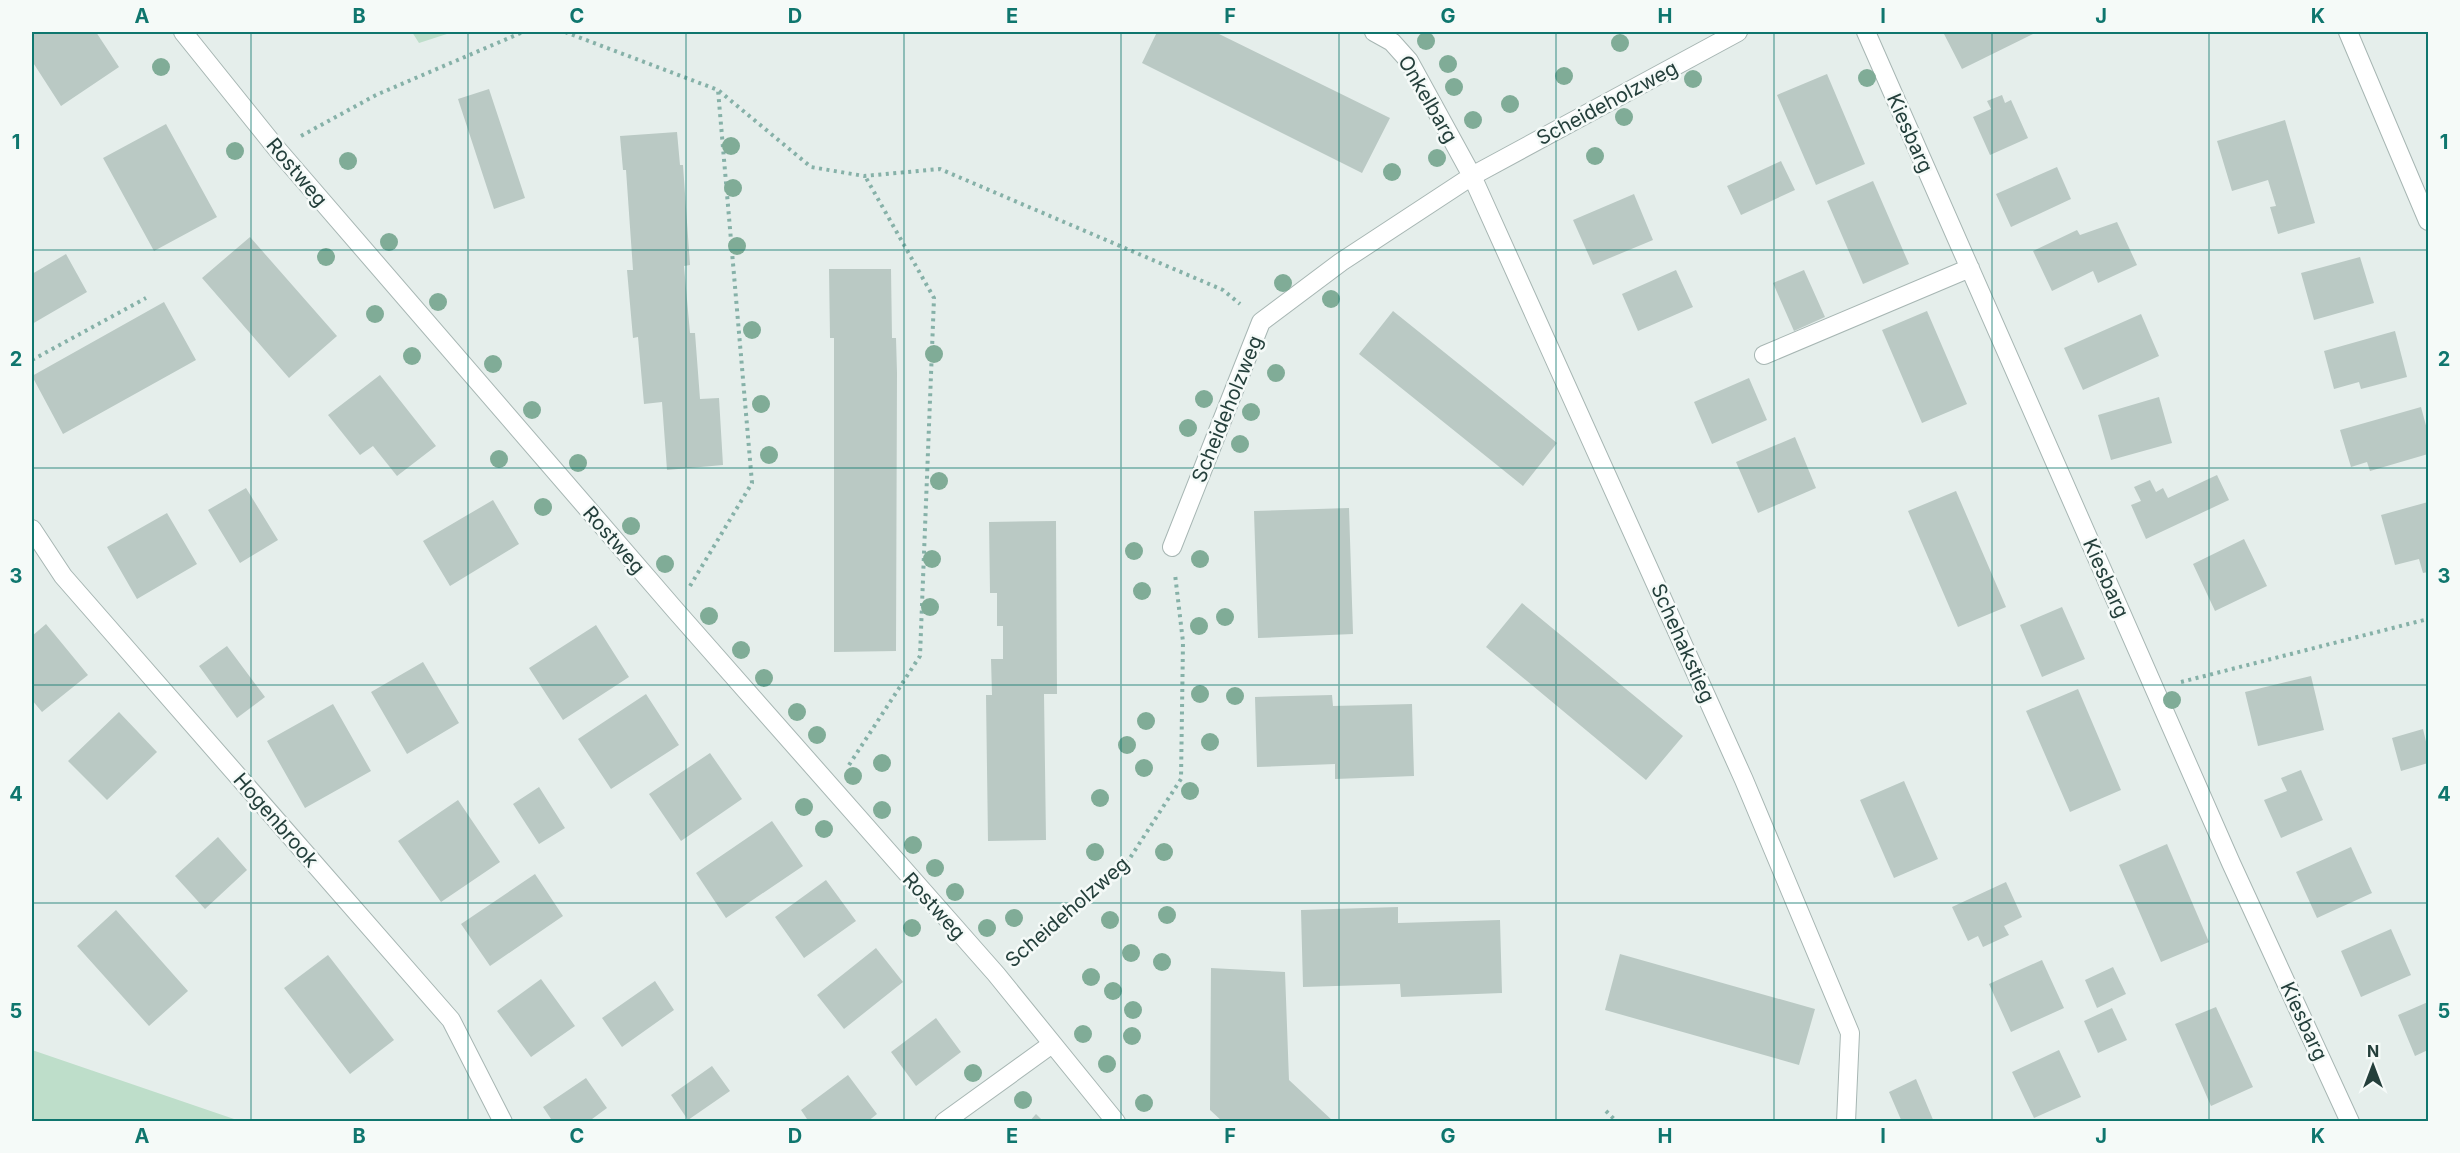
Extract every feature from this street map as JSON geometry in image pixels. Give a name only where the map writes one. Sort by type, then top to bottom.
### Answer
[{"type":"street","name":"Rostweg","points":[[183,32],[277,149],[832,790],[996,974],[1116,1122]]},
{"type":"street","name":"Onkelbarg","points":[[1374,32],[1392,42],[1409,61],[1472,176]]},
{"type":"street","name":"Scheideholzweg","points":[[1172,547],[1261,322],[1341,262],[1472,176],[1738,32]]},
{"type":"street","name":"Kiesbarg","points":[[1866,32],[2231,863],[2350,1122]]},
{"type":"street","points":[[2348,32],[2428,221]]},
{"type":"street","name":"Schehakstieg","points":[[1472,176],[1744,780],[1850,1033],[1846,1122]]},
{"type":"street","points":[[1764,355],[1970,268]]},
{"type":"street","name":"Hogenbrook","points":[[32,529],[63,576],[451,1020],[503,1122]]},
{"type":"street","points":[[944,1122],[1052,1044]]},
{"type":"path","points":[[277,149],[376,94],[523,32]]},
{"type":"path","points":[[565,32],[718,90],[811,167],[864,176],[940,169],[1223,290],[1261,322]]},
{"type":"path","points":[[676,611],[752,483],[718,90]]},
{"type":"path","points":[[832,790],[920,656],[934,298],[864,176]]},
{"type":"path","points":[[32,360],[147,298]]},
{"type":"path","name":"Scheideholzweg","points":[[996,974],[1063,921],[1130,858],[1181,779],[1183,642],[1172,547]]},
{"type":"path","points":[[2155,689],[2428,619]]},
{"type":"path","points":[[1606,1112],[1617,1122]]},
{"type":"green space","points":[[412,32],[453,32],[419,43]]},
{"type":"green space","points":[[32,1050],[234,1119],[235,1121],[32,1121]]},
{"type":"building","points":[[32,32],[96,32],[119,67],[61,106],[32,61]]},
{"type":"building","points":[[1157,32],[1215,32],[1390,118],[1362,173],[1142,63]]},
{"type":"building","points":[[1943,32],[2037,32],[1962,69]]},
{"type":"building","points":[[1827,74],[1865,164],[1816,185],[1777,95]]},
{"type":"building","points":[[489,89],[525,198],[494,209],[458,99]]},
{"type":"building","points":[[2002,95],[2005,103],[2011,100],[2028,138],[1990,155],[1973,117],[1991,109],[1987,101]]},
{"type":"building","points":[[2285,120],[2315,223],[2278,234],[2270,207],[2276,206],[2268,180],[2232,191],[2217,141]]},
{"type":"building","points":[[166,124],[217,217],[154,251],[103,158]]},
{"type":"building","points":[[677,132],[680,165],[683,165],[690,265],[684,266],[690,333],[695,333],[700,399],[719,398],[723,465],[667,470],[662,402],[644,404],[638,337],[633,338],[627,270],[633,270],[626,170],[623,170],[620,136]]},
{"type":"building","points":[[1781,161],[1795,190],[1741,215],[1727,186]]},
{"type":"building","points":[[2057,167],[2071,199],[2011,227],[1996,194]]},
{"type":"building","points":[[1873,181],[1909,264],[1863,284],[1827,201]]},
{"type":"building","points":[[1634,194],[1653,240],[1593,265],[1573,220]]},
{"type":"building","points":[[2117,222],[2137,265],[2098,283],[2093,271],[2052,291],[2033,251],[2077,230],[2080,235]]},
{"type":"building","points":[[250,237],[337,336],[289,378],[202,278]]},
{"type":"building","points":[[66,254],[87,292],[32,324],[32,274]]},
{"type":"building","points":[[2360,257],[2374,303],[2314,320],[2301,273]]},
{"type":"building","points":[[829,269],[891,269],[892,338],[896,338],[897,373],[896,651],[834,652],[834,338],[830,338]]},
{"type":"building","points":[[1676,270],[1693,307],[1638,331],[1622,294]]},
{"type":"building","points":[[1804,270],[1825,317],[1794,331],[1773,283]]},
{"type":"building","points":[[164,302],[196,360],[63,434],[32,376]]},
{"type":"building","points":[[1393,311],[1557,443],[1523,486],[1359,354]]},
{"type":"building","points":[[1927,311],[1967,404],[1922,423],[1882,330]]},
{"type":"building","points":[[2141,314],[2159,356],[2083,390],[2064,348]]},
{"type":"building","points":[[2395,331],[2407,377],[2361,389],[2359,382],[2334,389],[2324,351]]},
{"type":"building","points":[[380,375],[436,446],[397,476],[373,446],[360,455],[328,415]]},
{"type":"building","points":[[1749,378],[1767,420],[1712,444],[1694,402]]},
{"type":"building","points":[[2159,397],[2172,443],[2111,460],[2098,415]]},
{"type":"building","points":[[2421,407],[2428,433],[2428,454],[2370,471],[2367,462],[2351,467],[2340,430]]},
{"type":"building","points":[[1795,437],[1816,488],[1758,513],[1736,462]]},
{"type":"building","points":[[2217,475],[2229,500],[2146,539],[2131,505],[2141,501],[2134,487],[2150,480],[2156,492],[2163,488],[2168,498]]},
{"type":"building","points":[[246,488],[278,540],[240,563],[208,510]]},
{"type":"building","points":[[1956,491],[2006,607],[1958,627],[1908,511]]},
{"type":"building","points":[[493,500],[519,544],[450,586],[423,541]]},
{"type":"building","points":[[2428,502],[2428,572],[2423,573],[2419,559],[2395,565],[2381,515]]},
{"type":"building","points":[[1349,508],[1353,634],[1258,638],[1254,511]]},
{"type":"building","points":[[167,513],[197,564],[137,599],[107,547]]},
{"type":"building","points":[[1056,521],[1057,694],[1044,694],[1046,840],[988,841],[986,695],[992,695],[991,659],[1003,659],[1003,626],[997,626],[997,593],[990,593],[989,522]]},
{"type":"building","points":[[2244,539],[2267,586],[2215,611],[2193,564]]},
{"type":"building","points":[[1522,603],[1683,736],[1646,780],[1486,647]]},
{"type":"building","points":[[2062,607],[2085,659],[2042,677],[2020,625]]},
{"type":"building","points":[[46,624],[88,675],[42,712],[32,700],[32,636]]},
{"type":"building","points":[[596,625],[629,677],[563,720],[529,668]]},
{"type":"building","points":[[227,646],[265,697],[237,718],[199,666]]},
{"type":"building","points":[[423,662],[459,723],[407,754],[371,692]]},
{"type":"building","points":[[2311,676],[2324,730],[2258,746],[2245,692]]},
{"type":"building","points":[[2078,689],[2121,790],[2070,812],[2026,711]]},
{"type":"building","points":[[646,694],[679,745],[611,789],[578,739]]},
{"type":"building","points":[[1332,695],[1333,706],[1412,704],[1414,776],[1335,779],[1335,764],[1257,767],[1255,697]]},
{"type":"building","points":[[333,704],[371,771],[305,808],[267,741]]},
{"type":"building","points":[[119,712],[157,752],[107,800],[68,761]]},
{"type":"building","points":[[2423,729],[2428,750],[2428,763],[2401,771],[2392,738]]},
{"type":"building","points":[[710,753],[742,799],[681,841],[649,794]]},
{"type":"building","points":[[2301,770],[2323,820],[2281,838],[2264,800],[2287,791],[2281,778]]},
{"type":"building","points":[[1904,781],[1938,859],[1894,878],[1860,800]]},
{"type":"building","points":[[539,787],[565,828],[539,844],[513,804]]},
{"type":"building","points":[[458,800],[500,862],[441,902],[398,841]]},
{"type":"building","points":[[772,821],[803,866],[726,918],[696,873]]},
{"type":"building","points":[[218,837],[247,870],[205,909],[175,876]]},
{"type":"building","points":[[2167,844],[2209,942],[2161,962],[2119,865]]},
{"type":"building","points":[[2351,847],[2372,893],[2317,918],[2296,872]]},
{"type":"building","points":[[535,874],[563,916],[490,966],[461,924]]},
{"type":"building","points":[[826,880],[856,921],[804,958],[775,917]]},
{"type":"building","points":[[2006,882],[2022,917],[2004,926],[2009,935],[1983,947],[1978,936],[1968,941],[1952,907]]},
{"type":"building","points":[[1398,907],[1398,923],[1500,920],[1502,993],[1401,997],[1400,984],[1303,987],[1301,910]]},
{"type":"building","points":[[116,910],[188,991],[149,1026],[77,946]]},
{"type":"building","points":[[2391,929],[2411,975],[2361,997],[2341,951]]},
{"type":"building","points":[[876,948],[903,982],[844,1029],[817,995]]},
{"type":"building","points":[[1620,954],[1815,1009],[1799,1065],[1605,1010]]},
{"type":"building","points":[[328,955],[394,1040],[350,1074],[284,988]]},
{"type":"building","points":[[2042,960],[2064,1008],[2011,1032],[1989,984]]},
{"type":"building","points":[[2113,967],[2126,994],[2097,1008],[2085,980]]},
{"type":"building","points":[[1211,968],[1285,972],[1289,1080],[1334,1122],[1223,1122],[1210,1110]]},
{"type":"building","points":[[541,979],[575,1026],[531,1057],[497,1011]]},
{"type":"building","points":[[655,981],[674,1010],[622,1047],[602,1018]]},
{"type":"building","points":[[2428,1002],[2428,1050],[2415,1056],[2398,1015]]},
{"type":"building","points":[[2216,1007],[2253,1087],[2211,1106],[2175,1024]]},
{"type":"building","points":[[2112,1008],[2127,1040],[2098,1053],[2084,1021]]},
{"type":"building","points":[[936,1018],[961,1052],[916,1086],[891,1052]]},
{"type":"building","points":[[2059,1050],[2081,1097],[2034,1118],[2012,1072]]},
{"type":"building","points":[[712,1066],[730,1091],[688,1120],[671,1095]]},
{"type":"building","points":[[848,1075],[877,1114],[867,1122],[809,1122],[801,1110]]},
{"type":"building","points":[[586,1078],[607,1108],[588,1122],[553,1122],[543,1107]]},
{"type":"building","points":[[1916,1079],[1934,1122],[1902,1122],[1889,1092]]},
{"type":"building","points":[[1036,1114],[1044,1122],[1029,1122]]}]
